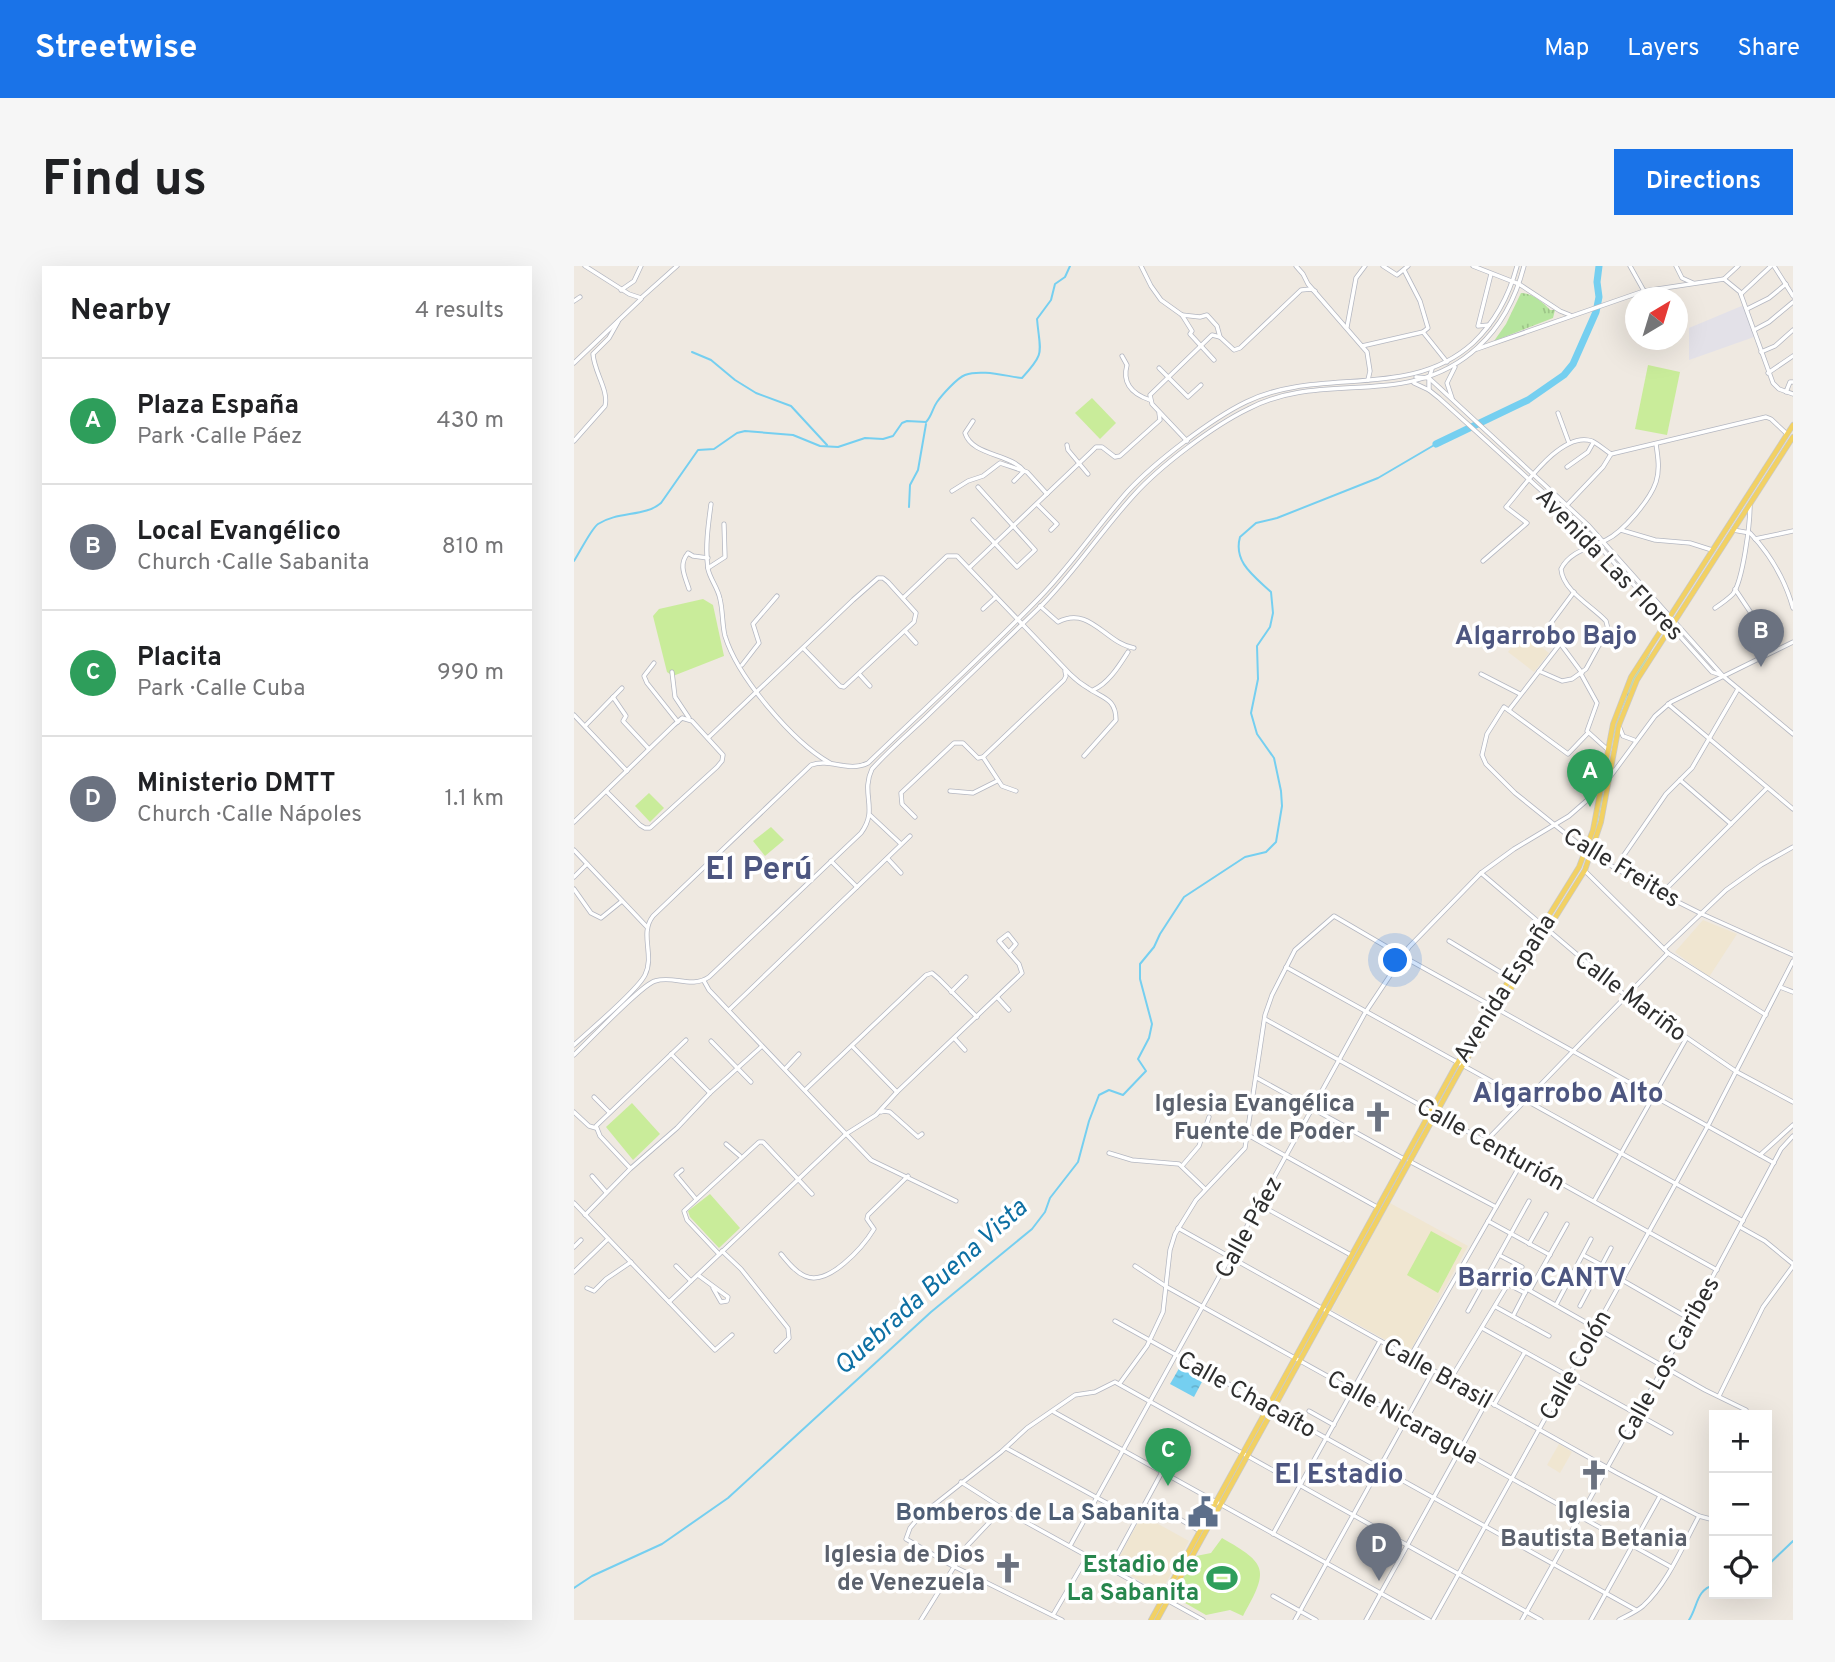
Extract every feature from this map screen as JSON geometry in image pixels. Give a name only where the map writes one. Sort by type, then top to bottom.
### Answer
[{"type":"main road","name":"Avenida España","points":[[1151,1620],[1166,1599],[1460,1064],[1585,870],[1601,822],[1619,725],[1637,680],[1793,425]]},
{"type":"main road","name":"Avenida España","points":[[1496,1008],[1511,978],[1546,929],[1587,849],[1615,716],[1628,683],[1713,550],[1749,504],[1793,437]]},
{"type":"main road","name":"Avenida España","points":[[1325,1309],[1378,1207],[1407,1160]]},
{"type":"main road","name":"Avenida España","points":[[1157,1620],[1200,1531],[1218,1503]]},
{"type":"street","points":[[621,290],[634,281],[641,266]]},
{"type":"street","points":[[574,363],[677,266]]},
{"type":"street","points":[[1141,266],[1150,286],[1161,300],[1182,315],[1192,331],[1190,334],[1214,359]]},
{"type":"street","points":[[1296,266],[1369,357],[1368,380]]},
{"type":"street","points":[[1347,328],[1356,278],[1365,266]]},
{"type":"street","points":[[1362,346],[1423,332],[1428,328],[1406,268],[1397,275],[1383,266]]},
{"type":"street","points":[[1473,266],[1519,284],[1568,315],[1625,298]]},
{"type":"street","points":[[1410,376],[1447,362],[1470,345],[1490,325],[1502,307],[1517,266]]},
{"type":"street","points":[[1453,400],[1448,389],[1448,377],[1504,316],[1524,266]]},
{"type":"street","points":[[1630,266],[1642,287]]},
{"type":"street","points":[[1676,266],[1681,276],[1695,284]]},
{"type":"street","points":[[1670,287],[1724,279],[1738,266]]},
{"type":"street","points":[[1741,293],[1773,266],[1793,296]]},
{"type":"street","points":[[587,267],[621,290],[641,298]]},
{"type":"street","points":[[1490,325],[1478,326],[1491,274]]},
{"type":"street","points":[[1676,286],[1681,276]]},
{"type":"street","points":[[1724,279],[1741,293],[1768,373],[1775,386],[1793,394]]},
{"type":"street","points":[[1747,309],[1763,302],[1786,284]]},
{"type":"street","points":[[1160,420],[1150,395],[1212,335],[1220,337],[1234,350],[1240,348],[1301,290],[1311,289],[1315,292]]},
{"type":"street","points":[[574,301],[580,297]]},
{"type":"street","points":[[1754,330],[1769,322],[1793,302]]},
{"type":"street","points":[[1552,324],[1560,311]]},
{"type":"street","points":[[574,1055],[649,984],[666,979],[688,983],[704,981],[862,831],[870,815],[866,789],[872,769],[1040,606],[1140,488],[1168,464],[1236,415],[1259,403],[1287,394],[1412,383],[1450,368],[1475,350],[1576,314]]},
{"type":"street","points":[[1182,315],[1207,315],[1217,326],[1220,337]]},
{"type":"street","points":[[574,441],[605,406],[607,399],[593,366],[593,354],[609,338],[618,323]]},
{"type":"street","points":[[1761,352],[1775,346],[1793,330]]},
{"type":"street","points":[[1423,332],[1447,362]]},
{"type":"street","points":[[1122,356],[1129,364],[1125,379],[1128,385],[1141,397],[1150,400]]},
{"type":"street","points":[[1768,373],[1793,356]]},
{"type":"street","points":[[1158,368],[1188,397],[1201,385]]},
{"type":"street","points":[[1429,390],[1432,369]]},
{"type":"street","points":[[574,1045],[644,976],[649,959],[647,927],[653,916],[808,768],[821,763],[852,768],[868,763],[1042,594],[1135,484],[1187,441],[1232,410],[1270,392],[1306,384],[1410,376],[1429,378]]},
{"type":"street","name":"Avenida Las Flores","points":[[1429,378],[1604,541],[1723,676],[1793,734]]},
{"type":"street","points":[[1786,392],[1790,382],[1793,382]]},
{"type":"street","name":"Avenida Las Flores","points":[[1412,383],[1429,390],[1530,480],[1597,544],[1712,671],[1723,676]]},
{"type":"street","points":[[1156,410],[1187,441]]},
{"type":"street","points":[[1558,413],[1569,444]]},
{"type":"street","points":[[1567,505],[1603,467],[1611,454],[1766,416],[1787,434]]},
{"type":"street","points":[[969,568],[1096,447],[1102,447],[1115,457],[1120,456],[1160,420],[1166,420]]},
{"type":"street","points":[[973,421],[965,433],[968,440],[979,448],[1019,464],[1047,494]]},
{"type":"street","points":[[1483,561],[1527,523],[1506,507],[1551,456],[1569,444],[1583,440],[1593,442],[1611,454]]},
{"type":"street","points":[[1567,467],[1588,452],[1593,442]]},
{"type":"street","points":[[1539,671],[1562,681],[1582,673],[1589,664],[1608,626],[1603,617],[1574,592],[1562,577],[1562,566],[1577,552],[1604,541],[1621,530],[1650,494],[1656,482],[1659,463],[1656,444]]},
{"type":"street","points":[[1067,445],[1088,474]]},
{"type":"street","points":[[952,491],[983,476],[1000,463],[1024,471]]},
{"type":"street","points":[[1014,481],[1024,471]]},
{"type":"street","points":[[973,520],[1017,567],[1035,550],[978,487]]},
{"type":"street","points":[[1037,503],[1057,523],[1051,530]]},
{"type":"street","points":[[1715,608],[1735,589],[1745,542],[1750,533],[1749,504]]},
{"type":"street","points":[[711,505],[707,537],[708,568],[720,596],[726,637],[757,692],[771,710],[809,749],[834,765]]},
{"type":"street","points":[[708,568],[725,557],[724,524]]},
{"type":"street","points":[[1730,529],[1750,533],[1755,538],[1784,582],[1793,608]]},
{"type":"street","points":[[1621,530],[1713,550]]},
{"type":"street","points":[[1755,538],[1793,531]]},
{"type":"street","points":[[689,589],[682,569],[683,559],[688,553],[708,558]]},
{"type":"street","points":[[903,597],[947,556],[957,556],[1063,666],[1091,690],[1111,701],[1115,720],[1084,756]]},
{"type":"street","points":[[708,738],[803,648],[878,578],[883,578],[916,613],[905,631],[844,687],[840,687],[803,648]]},
{"type":"street","points":[[1735,589],[1751,613]]},
{"type":"street","points":[[1574,592],[1548,625],[1582,673],[1597,703],[1587,729],[1588,733],[1608,750]]},
{"type":"street","points":[[741,666],[759,643],[753,624],[777,596]]},
{"type":"street","points":[[982,609],[996,597]]},
{"type":"street","points":[[1040,606],[1058,622],[1069,616],[1088,621],[1123,645],[1141,648]]},
{"type":"street","points":[[905,631],[916,643]]},
{"type":"street","points":[[1609,778],[1636,740],[1668,704],[1793,642]]},
{"type":"street","points":[[1560,644],[1509,710],[1568,754],[1588,733]]},
{"type":"street","points":[[1123,645],[1128,652]]},
{"type":"street","points":[[1091,690],[1101,686],[1134,648]]},
{"type":"street","points":[[654,663],[644,676],[646,682],[678,722]]},
{"type":"street","points":[[915,817],[902,804],[901,793],[954,743],[963,743],[978,758],[983,757],[1064,680],[1066,676],[1063,666]]},
{"type":"street","points":[[606,791],[640,825],[650,828],[722,761],[720,751],[690,720],[673,690],[671,672]]},
{"type":"street","points":[[859,674],[870,686]]},
{"type":"street","points":[[1481,674],[1521,695]]},
{"type":"street","points":[[584,726],[622,688]]},
{"type":"street","points":[[1615,868],[1666,794],[1692,768],[1710,741],[1738,688]]},
{"type":"street","points":[[614,697],[626,716],[623,721],[626,727],[649,749]]},
{"type":"street","points":[[1668,704],[1793,809]]},
{"type":"street","name":"Calle Freites","points":[[1509,710],[1504,707],[1481,751],[1483,758],[1508,787],[1591,854],[1661,894],[1793,955]]},
{"type":"street","points":[[574,715],[627,771]]},
{"type":"street","points":[[574,822],[682,718],[690,720]]},
{"type":"street","points":[[1619,725],[1625,738],[1636,740]]},
{"type":"street","points":[[983,757],[1002,786],[1016,791]]},
{"type":"street","points":[[950,791],[973,793],[997,780]]},
{"type":"street","points":[[1680,780],[1731,824]]},
{"type":"street","name":"Calle Páez","points":[[1070,1546],[1365,1013],[1402,956],[1481,873],[1575,811],[1601,787]]},
{"type":"street","points":[[1661,894],[1767,788]]},
{"type":"street","points":[[870,815],[901,844]]},
{"type":"street","points":[[729,1010],[910,836]]},
{"type":"street","points":[[1486,1141],[1735,882],[1793,847]]},
{"type":"street","points":[[574,850],[647,927]]},
{"type":"street","points":[[887,858],[901,873]]},
{"type":"street","points":[[831,861],[857,887]]},
{"type":"street","points":[[574,877],[587,864]]},
{"type":"street","points":[[1585,870],[1666,951],[1766,1016]]},
{"type":"street","name":"Calle Mariño","points":[[1481,873],[1626,996],[1737,1072],[1793,1102]]},
{"type":"street","points":[[574,888],[585,901],[587,908],[601,918],[622,901]]},
{"type":"street","points":[[1120,1383],[1150,1340],[1163,1312],[1171,1244],[1178,1228],[1191,1205],[1242,1152],[1248,1135],[1269,1001],[1297,947],[1334,916],[1774,1163]]},
{"type":"street","points":[[876,1115],[1022,973],[1019,964],[999,941],[1008,934],[1016,944],[1009,951]]},
{"type":"street","points":[[1449,940],[1511,978]]},
{"type":"street","name":"Calle Colón","points":[[1431,1620],[1708,1126],[1793,961]]},
{"type":"street","points":[[1286,967],[1743,1221]]},
{"type":"street","points":[[805,1090],[926,975],[932,974],[977,1017]]},
{"type":"street","points":[[951,992],[966,977]]},
{"type":"street","points":[[704,981],[709,990],[871,1160],[956,1201]]},
{"type":"street","points":[[1780,987],[1793,992]]},
{"type":"street","points":[[998,996],[1009,1010]]},
{"type":"street","name":"Calle Centurión","points":[[1265,1019],[1717,1270]]},
{"type":"street","points":[[954,1038],[965,1050]]},
{"type":"street","points":[[1594,1201],[1686,1039]]},
{"type":"street","points":[[596,1128],[609,1112],[686,1040]]},
{"type":"street","points":[[711,1041],[751,1082]]},
{"type":"street","points":[[585,1214],[762,1046]]},
{"type":"street","points":[[852,1046],[897,1092]]},
{"type":"street","points":[[671,1054],[710,1093]]},
{"type":"street","points":[[785,1069],[799,1054]]},
{"type":"street","points":[[1257,1078],[1496,1207]]},
{"type":"street","points":[[594,1097],[609,1112]]},
{"type":"street","points":[[669,1302],[846,1134],[884,1111],[890,1112],[918,1137],[922,1135]]},
{"type":"street","points":[[574,1112],[589,1126],[596,1128],[630,1169]]},
{"type":"street","points":[[1182,1166],[1199,1146],[1209,1117]]},
{"type":"street","points":[[1760,1155],[1793,1125]]},
{"type":"street","points":[[1248,1135],[1378,1207]]},
{"type":"street","name":"Calle Los Caribes","points":[[1522,1620],[1717,1270],[1781,1149],[1793,1136]]},
{"type":"street","points":[[776,1352],[789,1338],[788,1328],[741,1269],[720,1252],[684,1211],[759,1142],[763,1142],[812,1194]]},
{"type":"street","points":[[726,1144],[738,1157],[744,1154]]},
{"type":"street","points":[[1109,1153],[1125,1159],[1173,1162],[1182,1166],[1205,1189]]},
{"type":"street","points":[[1410,1357],[1522,1161]]},
{"type":"street","points":[[682,1170],[676,1175],[696,1199]]},
{"type":"street","points":[[592,1176],[606,1192]]},
{"type":"street","points":[[781,1254],[806,1277],[819,1278],[830,1274],[869,1237],[874,1229],[867,1216],[908,1176]]},
{"type":"street","points":[[1468,1311],[1529,1201]]},
{"type":"street","points":[[574,1203],[715,1350],[732,1335]]},
{"type":"street","points":[[1260,1205],[1352,1255]]},
{"type":"street","points":[[1529,1244],[1546,1214]]},
{"type":"street","points":[[1488,1221],[1550,1255]]},
{"type":"street","points":[[1513,1316],[1567,1224]]},
{"type":"street","points":[[1719,1396],[1763,1307],[1793,1265],[1765,1241],[1740,1227]]},
{"type":"street","name":"Calle Brasil","points":[[1178,1228],[1608,1468],[1699,1516],[1709,1519]]},
{"type":"street","points":[[574,1272],[608,1239]]},
{"type":"street","points":[[1556,1305],[1591,1239]]},
{"type":"street","points":[[574,1247],[581,1240]]},
{"type":"street","points":[[1580,1306],[1611,1248]]},
{"type":"street","points":[[1499,1255],[1522,1267]]},
{"type":"street","points":[[1583,1255],[1690,1319]]},
{"type":"street","points":[[587,1288],[594,1291],[631,1262]]},
{"type":"street","points":[[676,1266],[691,1282]]},
{"type":"street","name":"Calle Nicaragua","points":[[1135,1266],[1167,1287],[1671,1567]]},
{"type":"street","points":[[1488,1274],[1556,1305],[1746,1410]]},
{"type":"street","points":[[698,1275],[713,1288],[721,1303],[727,1301],[728,1297],[721,1290],[713,1288]]},
{"type":"street","points":[[1450,1380],[1508,1284]]},
{"type":"street","points":[[1496,1307],[1549,1336]]},
{"type":"street","name":"Calle Chacaíto","points":[[1115,1321],[1636,1610]]},
{"type":"street","points":[[1482,1328],[1671,1433]]},
{"type":"street","points":[[1273,1534],[1380,1341]]},
{"type":"street","points":[[1494,1405],[1525,1352]]},
{"type":"street","points":[[1295,1620],[1433,1371]]},
{"type":"street","points":[[1062,1620],[954,1567],[906,1539],[910,1528],[920,1516],[1006,1448],[1027,1428],[1077,1394],[1095,1392],[1111,1382],[1120,1383],[1541,1620]]},
{"type":"street","points":[[1366,1620],[1487,1401]]},
{"type":"street","points":[[1309,1411],[1334,1425]]},
{"type":"street","points":[[1054,1412],[1431,1620]]},
{"type":"street","points":[[1006,1448],[1136,1520]]},
{"type":"street","points":[[1110,1568],[1163,1471]]},
{"type":"street","points":[[961,1482],[1002,1509],[1203,1620]]},
{"type":"street","points":[[1591,1620],[1660,1496]]},
{"type":"street","points":[[921,1620],[971,1540],[1002,1509]]},
{"type":"street","points":[[1171,1514],[1200,1531]]},
{"type":"street","points":[[1619,1620],[1646,1602],[1671,1567],[1699,1516]]},
{"type":"street","points":[[1053,1615],[1087,1556]]},
{"type":"street","points":[[1273,1596],[1316,1620]]},
{"type":"shaded area","points":[[1744,305],[1754,337],[1689,360],[1689,328]]},
{"type":"shaded area","points":[[1523,632],[1549,653],[1534,672],[1508,652]]},
{"type":"shaded area","points":[[1703,920],[1737,934],[1709,977],[1675,952]]},
{"type":"shaded area","points":[[1390,1203],[1468,1246],[1409,1353],[1332,1310]]},
{"type":"shaded area","points":[[1559,1444],[1572,1452],[1560,1473],[1547,1465]]},
{"type":"shaded area","points":[[1142,1515],[1189,1541],[1161,1592],[1115,1565]]},
{"type":"green space","points":[[1521,293],[1533,296],[1550,310],[1555,310],[1553,318],[1494,341],[1506,324]]},
{"type":"green space","points":[[1648,365],[1680,372],[1667,435],[1635,429]]},
{"type":"green space","points":[[1092,398],[1116,423],[1100,439],[1075,413]]},
{"type":"green space","points":[[703,599],[713,605],[724,656],[673,676],[667,672],[653,616],[659,609]]},
{"type":"green space","points":[[1654,644],[1619,718],[1592,846],[1617,717],[1633,678]]},
{"type":"green space","points":[[649,793],[664,808],[650,822],[635,806]]},
{"type":"green space","points":[[771,827],[784,840],[765,856],[753,841]]},
{"type":"green space","points":[[632,1103],[660,1134],[633,1160],[606,1127]]},
{"type":"green space","points":[[710,1194],[740,1228],[719,1248],[690,1217],[688,1211]]},
{"type":"green space","points":[[1431,1231],[1462,1248],[1438,1293],[1407,1275]]},
{"type":"green space","name":"Estadio de La Sabanita","points":[[1222,1538],[1248,1555],[1260,1570],[1257,1588],[1243,1616],[1230,1610],[1206,1615],[1173,1596],[1196,1556],[1211,1553]]},
{"type":"water","points":[[1181,1365],[1204,1378],[1194,1397],[1170,1384]]},
{"type":"waterway","points":[[574,561],[598,524],[614,517],[655,507],[661,503],[698,450],[714,449],[737,433],[745,431],[793,435],[820,446],[838,447],[865,438],[883,439],[893,436],[902,423],[907,421],[926,422],[942,395],[965,375],[986,373],[1022,378],[1035,363],[1040,352],[1037,319],[1051,300],[1055,284],[1065,277],[1070,266]]},
{"type":"waterway","name":"Quebrada Buena Vista","points":[[1436,444],[1528,400],[1564,375],[1573,364],[1596,312],[1599,266]]},
{"type":"waterway","points":[[692,352],[711,360],[756,393],[791,406],[827,445]]},
{"type":"waterway","points":[[909,507],[910,485],[918,470],[926,424]]},
{"type":"waterway","name":"Quebrada Buena Vista","points":[[574,1588],[592,1576],[662,1544],[728,1498],[931,1312],[1032,1229],[1045,1212],[1050,1198],[1078,1162],[1099,1095],[1109,1090],[1123,1095],[1146,1071],[1138,1059],[1149,1038],[1152,1024],[1140,979],[1140,964],[1154,947],[1184,897],[1245,857],[1266,852],[1276,842],[1282,806],[1281,791],[1274,758],[1257,734],[1251,713],[1258,679],[1257,646],[1270,627],[1273,613],[1271,592],[1242,561],[1239,554],[1240,537],[1256,523],[1277,518],[1378,478],[1436,444]]},
{"type":"waterway","points":[[1772,1561],[1793,1541]]},
{"type":"waterway","points":[[1689,1620],[1701,1595],[1709,1587]]},
{"type":"place","name":"Local Evangélico","points":[[1761,667]]},
{"type":"place","name":"Plaza España","points":[[1590,807]]},
{"type":"place","name":"Iglesia Evangélica Fuente de Poder","points":[[1378,1117]]},
{"type":"place","name":"Iglesia Bautista Betania","points":[[1594,1475]]},
{"type":"place","name":"Placita","points":[[1168,1486]]},
{"type":"place","name":"Bomberos de La Sabanita","points":[[1203,1512]]},
{"type":"place","name":"Iglesia de Dios de Venezuela","points":[[1008,1568]]},
{"type":"place","name":"Estadio de La Sabanita","points":[[1222,1578]]},
{"type":"place","name":"Ministerio DMTT","points":[[1379,1581]]},
{"type":"district","name":"Algarrobo Bajo","points":[[1546,635]]},
{"type":"district","name":"El Perú","points":[[759,868]]},
{"type":"district","name":"Algarrobo Alto","points":[[1568,1092]]},
{"type":"district","name":"Barrio CANTV","points":[[1542,1277]]},
{"type":"district","name":"El Estadio","points":[[1339,1473]]}]
